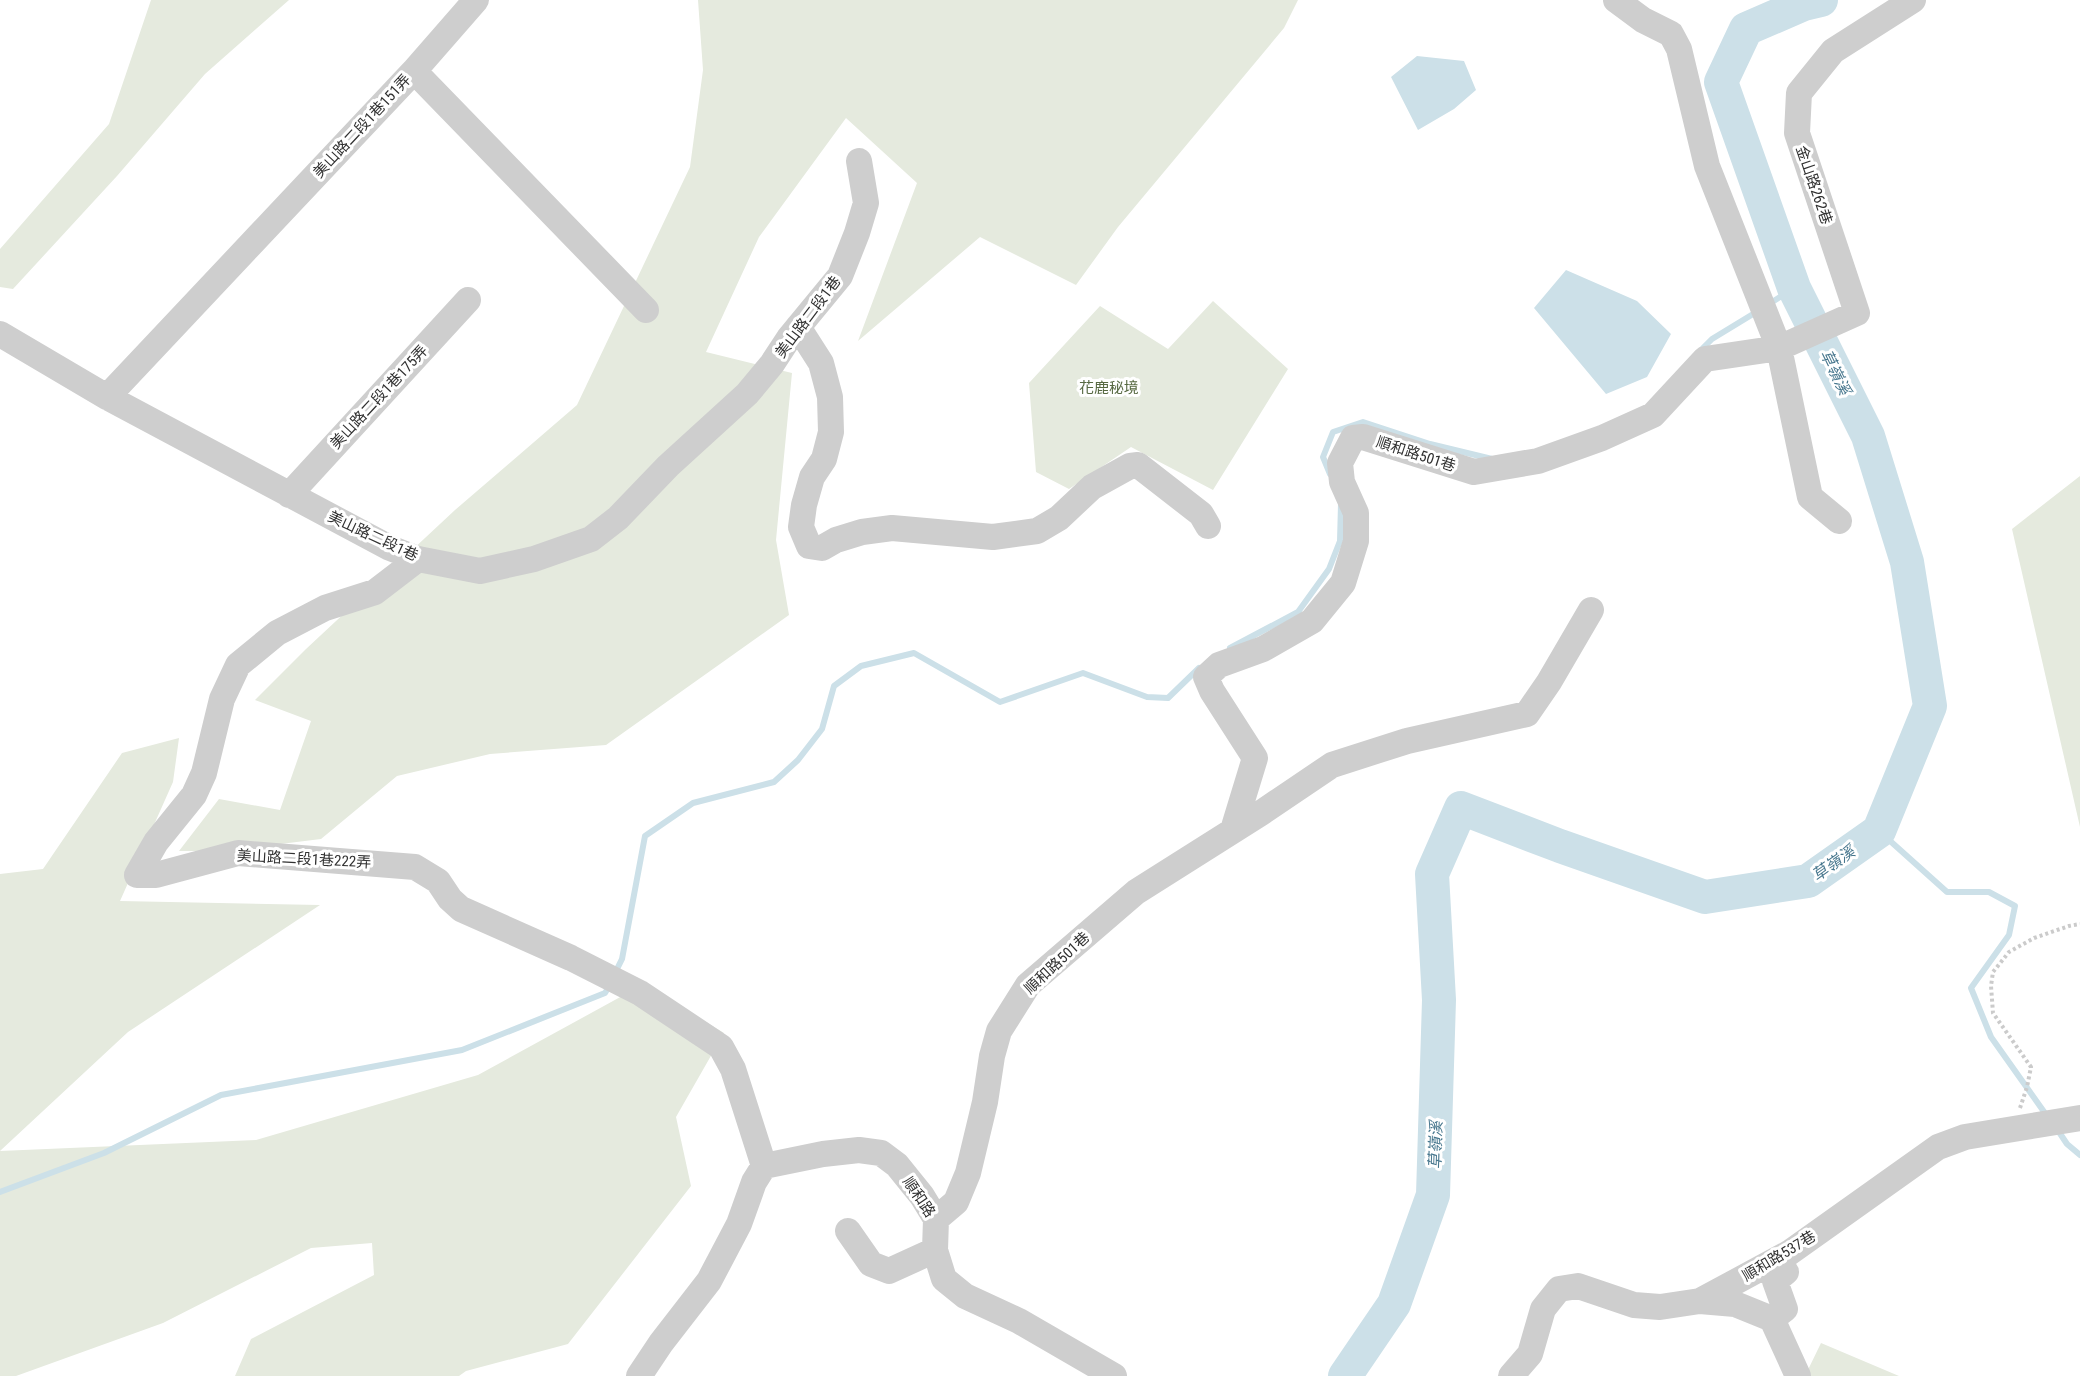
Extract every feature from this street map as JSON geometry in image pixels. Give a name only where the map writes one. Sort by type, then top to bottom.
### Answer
[{"type":"street","points":[[414,71],[476,0]]},
{"type":"street","points":[[1616,0],[1643,21],[1671,33],[1679,49],[1707,166],[1779,348],[1810,497],[1839,521]]},
{"type":"street","name":"金山路262巷","points":[[1857,313],[1797,133],[1799,93],[1833,51],[1913,0]]},
{"type":"street","name":"美山路二段1巷151弄","points":[[106,397],[414,71],[646,309]]},
{"type":"street","name":"美山路二段1巷","points":[[0,334],[106,397],[390,548],[418,560],[480,571],[534,559],[591,539],[618,518],[668,466],[747,394],[840,276],[866,203],[859,161]]},
{"type":"street","name":"美山路二段1巷175弄","points":[[289,495],[468,300]]},
{"type":"street","name":"順和路501巷","points":[[1233,830],[1255,758],[1212,692],[1206,677],[1219,665],[1263,650],[1312,621],[1343,583],[1356,541],[1356,513],[1342,482],[1340,463],[1353,438],[1363,437],[1474,472],[1538,461],[1602,438],[1653,415],[1704,359],[1779,348],[1857,313]]},
{"type":"street","points":[[798,327],[822,363],[830,397],[831,432],[824,459],[812,477],[802,516],[801,528],[809,546],[822,548],[836,540],[862,532],[892,528],[993,537],[1037,531],[1059,518],[1092,487],[1130,466],[1138,465],[1201,513],[1208,525]]},
{"type":"street","name":"美山路二段1巷222弄","points":[[418,560],[375,592],[325,609],[278,633],[238,665],[222,699],[204,773],[194,795],[156,842],[137,875],[156,875],[238,853],[415,867],[438,880],[450,899],[461,909],[640,993],[721,1047],[733,1069],[764,1166]]},
{"type":"street","name":"順和路501巷","points":[[936,1219],[956,1202],[968,1173],[999,1031],[1029,986],[1136,892],[1332,765],[1407,741],[1527,714],[1549,682],[1591,610]]},
{"type":"street","name":"順和路537巷","points":[[1510,1376],[1530,1354],[1543,1309],[1559,1289],[1578,1286],[1634,1305],[1660,1307],[1700,1301],[1789,1253],[1938,1147],[1965,1137],[2073,1119]]},
{"type":"street","name":"順和路","points":[[764,1166],[823,1154],[859,1150],[881,1154],[897,1165],[922,1196],[936,1219],[935,1250],[944,1278],[965,1296],[1019,1321],[1114,1376]]},
{"type":"street","points":[[639,1376],[661,1343],[709,1281],[739,1224],[754,1182],[764,1166]]},
{"type":"street","points":[[848,1231],[871,1264],[889,1270],[935,1250]]},
{"type":"street","points":[[1772,1320],[1785,1309],[1775,1281],[1786,1272]]},
{"type":"street","points":[[1700,1301],[1735,1304],[1772,1320],[1798,1376]]},
{"type":"path","points":[[2032,1127],[2019,1111],[2031,1067],[1993,1013],[1991,986],[1993,972],[2009,952],[2034,938],[2080,924]]},
{"type":"green space","points":[[151,0],[289,0],[205,74],[117,176],[13,289],[0,287],[0,249],[109,124]]},
{"type":"green space","points":[[698,0],[1298,0],[1284,28],[1118,227],[1076,285],[980,237],[858,341],[917,183],[846,118],[759,237],[706,352],[792,373],[776,540],[789,615],[606,745],[490,754],[397,776],[321,839],[224,851],[179,851],[219,799],[280,810],[311,721],[255,700],[306,649],[455,510],[577,405],[690,167],[703,70]]},
{"type":"green space","name":"花鹿秘境","points":[[1213,301],[1288,369],[1213,490],[1131,447],[1069,489],[1036,472],[1029,383],[1100,306],[1168,349]]},
{"type":"green space","points":[[2080,476],[2080,827],[2012,529]]},
{"type":"green space","points":[[179,738],[173,782],[120,901],[320,905],[128,1032],[0,1151],[0,874],[43,869],[122,753]]},
{"type":"green space","points":[[644,984],[724,1033],[676,1117],[691,1186],[568,1344],[466,1371],[459,1376],[235,1376],[251,1339],[374,1275],[372,1243],[311,1248],[163,1323],[16,1376],[0,1376],[0,1151],[256,1140],[478,1075]]},
{"type":"green space","points":[[1821,1343],[1899,1376],[1805,1376]]},
{"type":"shaded area","points":[[1417,56],[1464,61],[1476,90],[1454,109],[1418,130],[1391,77]]},
{"type":"shaded area","points":[[1566,270],[1637,301],[1671,334],[1647,377],[1606,394],[1534,308]]},
{"type":"waterway","name":"草嶺溪","points":[[1345,1376],[1394,1304],[1433,1195],[1439,1000],[1432,874],[1461,808],[1705,897],[1808,881],[1879,831],[1930,706],[1907,562],[1868,436],[1794,288],[1721,82],[1746,29],[1804,4],[1821,0]]},
{"type":"waterway","points":[[1769,304],[1794,288]]},
{"type":"waterway","points":[[1700,351],[1712,339],[1758,311]]},
{"type":"waterway","points":[[1330,474],[1323,457],[1333,432],[1363,422],[1430,444],[1492,459]]},
{"type":"waterway","points":[[1230,648],[1298,612],[1329,569],[1340,541],[1341,504]]},
{"type":"waterway","points":[[615,973],[622,959],[645,836],[693,803],[774,782],[798,760],[822,729],[834,686],[861,666],[914,653],[1000,702],[1083,673],[1147,697],[1168,698],[1199,668]]},
{"type":"waterway","points":[[1879,831],[1947,892],[1989,892],[2015,906],[2009,935],[1971,988],[1991,1037],[2047,1116]]},
{"type":"waterway","points":[[0,1192],[104,1153],[221,1095],[462,1050],[605,993],[610,985]]},
{"type":"waterway","points":[[2057,1129],[2067,1144],[2080,1155]]}]
